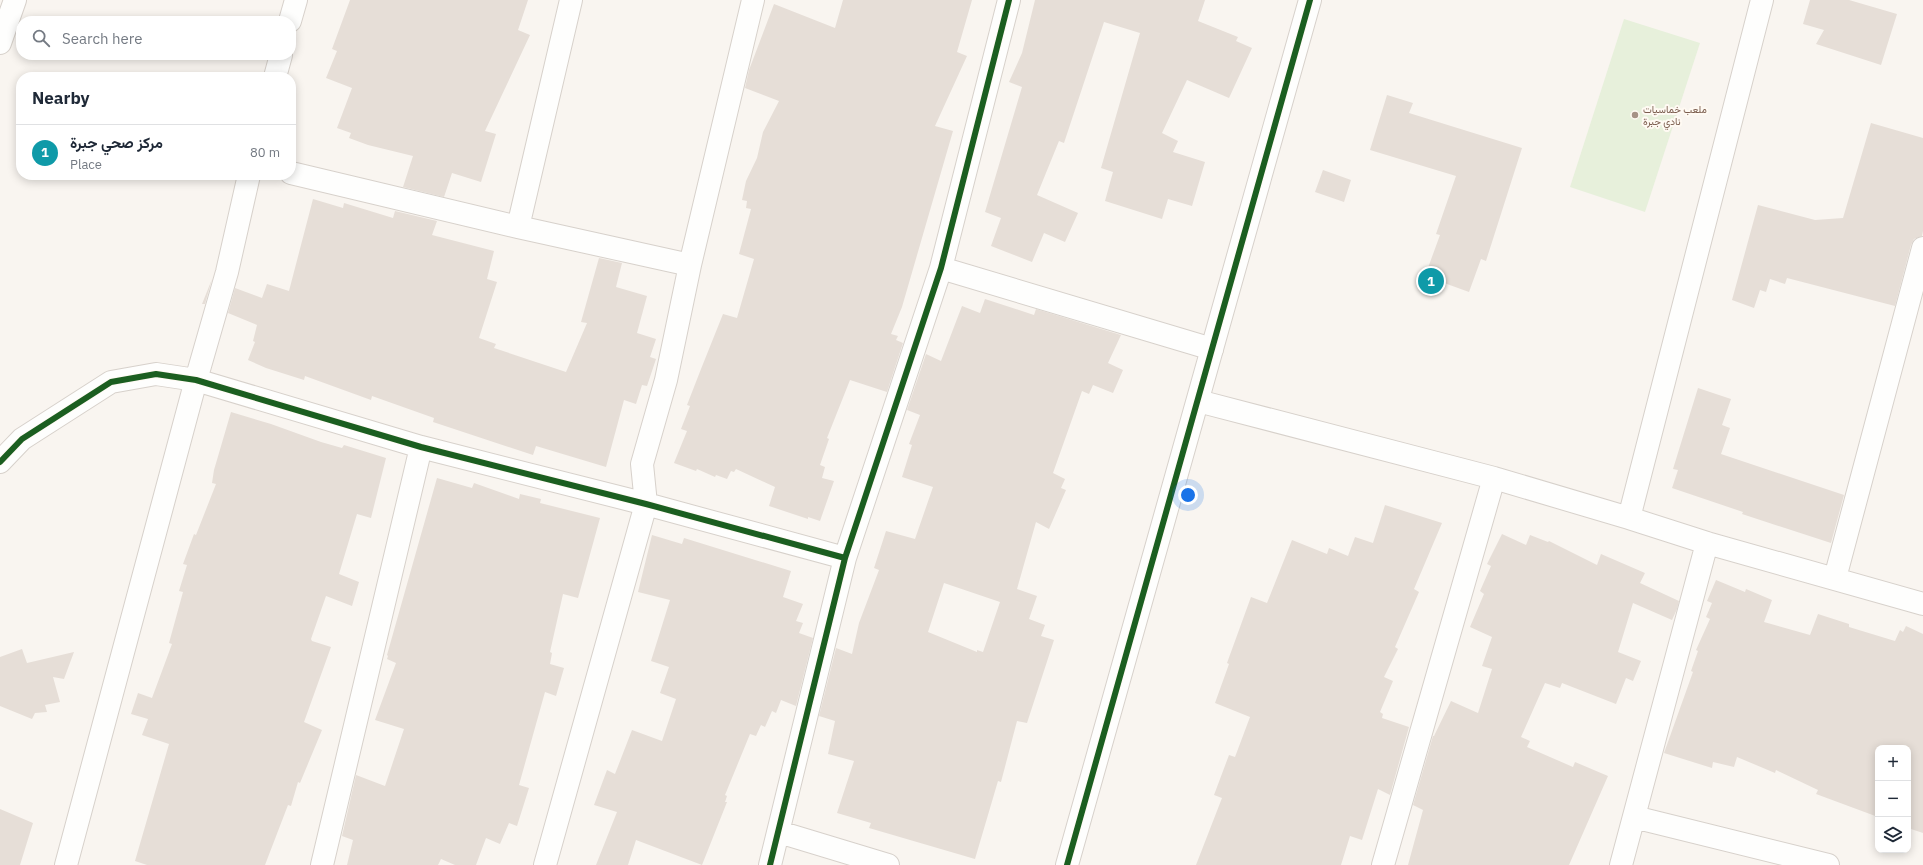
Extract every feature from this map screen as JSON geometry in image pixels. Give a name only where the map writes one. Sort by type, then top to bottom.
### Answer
[{"type":"street","points":[[0,43],[15,0]]},
{"type":"street","points":[[291,16],[296,0]]},
{"type":"street","points":[[518,227],[571,0]]},
{"type":"street","points":[[545,865],[646,504],[642,482],[642,464],[666,380],[690,265],[753,0]]},
{"type":"street","points":[[770,865],[845,558],[941,268],[1009,0]]},
{"type":"street","points":[[1067,865],[1310,0]]},
{"type":"street","points":[[1630,518],[1762,0]]},
{"type":"street","points":[[276,72],[280,60]]},
{"type":"street","points":[[296,173],[518,227],[690,265]]},
{"type":"street","points":[[66,865],[196,380],[227,272],[248,180]]},
{"type":"street","points":[[1835,578],[1923,248]]},
{"type":"street","points":[[941,268],[1212,349]]},
{"type":"street","points":[[0,462],[22,439],[111,382],[156,374],[196,380],[421,447],[646,504],[845,558]]},
{"type":"street","points":[[1198,401],[1494,478],[1630,518],[1707,543],[1923,604]]},
{"type":"street","points":[[322,865],[421,447]]},
{"type":"street","points":[[1383,865],[1494,478]]},
{"type":"street","points":[[1621,865],[1707,543]]},
{"type":"street","points":[[1634,817],[1828,865]]},
{"type":"street","points":[[779,832],[888,865]]},
{"type":"green space","name":"ملعب خماسيات نادي جبرة","points":[[1624,19],[1700,43],[1645,212],[1570,187]]},
{"type":"building","points":[[350,0],[528,0],[518,30],[530,35],[485,131],[496,134],[481,182],[452,173],[444,197],[403,187],[413,156],[368,145],[349,138],[351,133],[337,128],[352,88],[326,78],[337,51],[332,49]]},
{"type":"building","points":[[843,0],[972,0],[957,52],[967,56],[935,126],[953,131],[902,307],[891,334],[898,336],[896,340],[903,343],[887,392],[850,380],[827,438],[829,439],[820,465],[825,467],[822,478],[834,481],[820,521],[808,517],[808,519],[769,506],[775,487],[736,469],[734,472],[731,471],[727,479],[716,475],[715,477],[697,469],[696,471],[674,463],[687,431],[681,429],[690,406],[687,405],[701,369],[723,314],[737,318],[754,259],[739,254],[751,209],[746,208],[747,201],[742,200],[746,181],[757,158],[763,132],[779,101],[745,88],[749,70],[774,4],[835,28]]},
{"type":"building","points":[[1035,0],[1205,0],[1198,21],[1238,37],[1236,41],[1252,48],[1229,98],[1187,80],[1162,133],[1178,141],[1173,152],[1205,162],[1192,206],[1168,199],[1162,219],[1105,201],[1113,172],[1101,168],[1140,33],[1104,22],[1064,143],[1059,141],[1037,195],[1078,213],[1065,242],[1044,233],[1032,262],[991,246],[1001,218],[985,212],[1022,87],[1009,82],[1022,53]]},
{"type":"building","points":[[1810,0],[1849,0],[1897,14],[1881,65],[1816,44],[1824,30],[1803,24]]},
{"type":"building","points":[[1387,95],[1413,103],[1409,113],[1522,148],[1486,261],[1481,259],[1469,292],[1425,276],[1440,235],[1436,234],[1456,176],[1370,150]]},
{"type":"building","points":[[1871,123],[1923,138],[1923,231],[1922,236],[1914,239],[1911,245],[1895,306],[1787,278],[1785,284],[1770,279],[1766,292],[1760,290],[1754,308],[1732,300],[1758,205],[1815,220],[1843,218]]},
{"type":"building","points":[[1323,170],[1351,180],[1344,202],[1315,192]]},
{"type":"building","points":[[313,199],[343,208],[344,203],[393,218],[395,211],[437,221],[432,235],[494,251],[487,279],[497,282],[479,338],[496,344],[494,348],[566,372],[587,323],[581,322],[599,258],[622,263],[616,287],[647,296],[637,333],[656,339],[650,357],[656,359],[647,386],[642,385],[636,404],[624,400],[606,467],[536,446],[533,455],[433,422],[434,418],[372,396],[371,400],[305,376],[304,380],[266,368],[248,360],[255,342],[253,341],[257,325],[228,313],[235,288],[262,298],[267,284],[289,291]]},
{"type":"building","points":[[212,279],[205,304],[202,304]]},
{"type":"building","points":[[985,299],[1034,315],[1036,309],[1121,335],[1108,363],[1123,370],[1113,393],[1093,385],[1089,394],[1082,391],[1053,473],[1065,479],[1061,488],[1066,490],[1049,529],[1036,522],[1017,589],[1037,596],[1029,619],[1045,625],[1041,636],[1054,640],[1027,723],[1017,721],[1001,782],[998,781],[975,859],[869,828],[871,823],[837,813],[854,761],[828,754],[835,721],[819,716],[836,648],[852,654],[859,623],[879,570],[874,568],[886,531],[915,539],[933,487],[902,477],[912,445],[909,444],[920,415],[907,410],[926,354],[941,361],[962,306],[980,313]],"holes":[[[944,583],[1000,602],[983,652],[977,650],[977,652],[928,632]]]},
{"type":"building","points":[[1698,388],[1731,399],[1722,425],[1730,428],[1721,454],[1844,495],[1831,543],[1742,514],[1743,512],[1672,488],[1678,470],[1673,469]]},
{"type":"building","points":[[231,412],[271,424],[321,442],[342,448],[344,445],[386,458],[371,518],[357,514],[339,574],[359,582],[352,606],[326,596],[311,639],[312,641],[331,647],[304,722],[322,730],[300,783],[298,782],[291,806],[288,805],[265,865],[147,865],[135,861],[169,744],[142,735],[148,719],[131,714],[138,693],[152,698],[172,644],[169,643],[183,592],[179,591],[187,565],[183,564],[194,534],[196,535],[216,484],[212,483],[214,470]]},
{"type":"building","points":[[437,478],[472,488],[474,483],[519,499],[520,494],[541,499],[540,503],[600,518],[578,598],[563,594],[550,652],[552,653],[550,664],[564,668],[556,696],[545,692],[519,785],[529,788],[517,826],[509,823],[500,844],[486,838],[476,865],[455,865],[441,859],[438,865],[347,865],[353,840],[342,836],[356,775],[385,786],[404,729],[375,720],[396,663],[387,659],[387,655]]},
{"type":"building","points":[[1385,505],[1442,523],[1414,589],[1419,592],[1395,647],[1398,649],[1384,677],[1393,681],[1380,712],[1383,714],[1382,718],[1409,727],[1390,795],[1378,789],[1362,840],[1350,836],[1341,865],[1196,865],[1222,798],[1214,795],[1229,755],[1235,757],[1250,717],[1215,703],[1229,664],[1227,663],[1251,597],[1267,603],[1292,540],[1327,554],[1329,548],[1348,556],[1355,537],[1373,543]]},
{"type":"building","points":[[1502,534],[1526,545],[1530,535],[1548,542],[1549,541],[1597,565],[1601,554],[1645,573],[1640,583],[1679,601],[1677,609],[1672,620],[1633,603],[1618,652],[1641,661],[1633,681],[1626,678],[1616,704],[1562,683],[1560,688],[1545,683],[1521,737],[1530,741],[1527,747],[1573,767],[1575,762],[1608,776],[1569,865],[1408,865],[1423,810],[1413,805],[1433,736],[1451,701],[1478,713],[1492,669],[1482,666],[1492,637],[1470,627],[1484,594],[1480,591],[1491,566],[1487,564]]},
{"type":"building","points":[[652,535],[682,544],[684,538],[791,571],[783,597],[803,604],[796,621],[803,623],[799,633],[813,638],[796,706],[781,700],[776,713],[772,711],[765,727],[761,725],[756,736],[750,734],[725,795],[727,796],[725,802],[727,802],[702,865],[636,840],[628,865],[596,865],[617,812],[594,805],[607,770],[615,774],[632,730],[662,741],[676,699],[660,693],[669,667],[651,661],[670,600],[638,592]]},
{"type":"building","points":[[1716,580],[1745,592],[1746,589],[1772,600],[1764,622],[1810,635],[1818,614],[1849,624],[1849,627],[1895,641],[1900,630],[1903,632],[1906,626],[1923,634],[1923,833],[1911,829],[1911,745],[1875,745],[1875,816],[1816,794],[1818,790],[1776,770],[1775,773],[1737,757],[1734,767],[1713,762],[1712,768],[1664,753],[1693,672],[1691,671],[1698,651],[1696,650],[1710,619],[1706,617],[1712,603],[1707,601]]},
{"type":"building","points":[[22,649],[27,663],[74,652],[64,679],[53,677],[60,702],[45,705],[47,712],[35,713],[32,719],[0,706],[0,657]]},
{"type":"building","points":[[0,809],[33,823],[20,865],[0,865]]},
{"type":"cycle path","points":[[770,865],[845,558],[941,268],[1009,0]]},
{"type":"cycle path","points":[[1067,865],[1310,0]]},
{"type":"cycle path","points":[[0,462],[22,439],[111,382],[156,374],[196,380],[421,447],[646,504],[845,558]]},
{"type":"place","name":"ملعب خماسيات نادي جبرة","points":[[1635,115]]},
{"type":"place","name":"مركز صحي جبرة","points":[[1431,281]]}]
